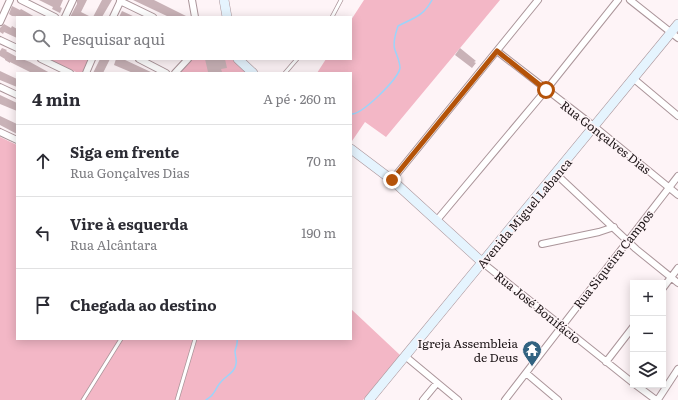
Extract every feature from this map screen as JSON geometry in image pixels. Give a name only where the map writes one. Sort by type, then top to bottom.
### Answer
[{"type":"main road","points":[[224,0],[227,16]]},
{"type":"main road","name":"Avenida Miguel Labanca","points":[[369,400],[634,79],[675,35],[678,24]]},
{"type":"main road","points":[[239,60],[252,72]]},
{"type":"main road","name":"Rua José Bonifácio","points":[[352,150],[392,180],[482,263]]},
{"type":"street","points":[[0,22],[10,0]]},
{"type":"street","points":[[20,0],[53,16]]},
{"type":"street","points":[[65,16],[73,0]]},
{"type":"street","points":[[192,0],[195,16]]},
{"type":"street","points":[[392,180],[538,0]]},
{"type":"street","points":[[437,220],[546,90],[618,0]]},
{"type":"street","points":[[630,0],[675,35]]},
{"type":"street","points":[[113,16],[120,1],[150,16]]},
{"type":"street","points":[[0,40],[16,48]]},
{"type":"street","name":"Rua Gonçalves Dias","points":[[497,51],[595,127],[678,195]]},
{"type":"street","points":[[44,60],[68,72]]},
{"type":"street","points":[[86,72],[92,60]]},
{"type":"street","points":[[141,60],[164,72]]},
{"type":"street","points":[[176,72],[187,60]]},
{"type":"street","points":[[634,79],[678,116]]},
{"type":"street","points":[[0,87],[16,95]]},
{"type":"street","points":[[0,132],[16,140]]},
{"type":"street","points":[[556,174],[636,249],[678,283]]},
{"type":"street","name":"Rua Siqueira Campos","points":[[505,400],[678,176]]},
{"type":"street","points":[[542,244],[599,232],[614,227]]},
{"type":"street","name":"Rua José Bonifácio","points":[[482,263],[630,381]]},
{"type":"street","points":[[666,284],[678,268]]},
{"type":"street","points":[[606,362],[630,331]]},
{"type":"street","points":[[405,356],[458,400]]},
{"type":"street","points":[[666,387],[678,369]]},
{"type":"street","points":[[526,373],[558,400]]},
{"type":"street","points":[[423,400],[437,382]]},
{"type":"street","points":[[640,388],[654,399],[659,398],[666,388]]},
{"type":"lane","points":[[333,16],[341,0]]},
{"type":"lane","points":[[286,72],[296,60]]},
{"type":"lane","points":[[83,400],[120,340]]},
{"type":"lane","points":[[177,400],[195,340]]},
{"type":"shaded area","points":[[364,0],[500,0],[386,137],[365,122],[352,141],[352,72],[318,72],[325,60],[352,60],[352,18]]},
{"type":"shaded area","points":[[51,60],[88,60],[82,72],[76,72]]},
{"type":"shaded area","points":[[191,60],[233,60],[246,72],[181,72]]},
{"type":"shaded area","points":[[0,137],[16,145],[16,340],[352,340],[352,310],[400,355],[363,400],[0,400]]},
{"type":"building","points":[[39,0],[63,0],[60,7],[62,8],[60,13],[52,9],[53,7]]},
{"type":"building","points":[[77,0],[87,0],[81,12],[89,16],[71,16],[77,4]]},
{"type":"building","points":[[102,0],[112,0],[103,16],[94,16]]},
{"type":"building","points":[[133,0],[154,0],[186,16],[167,16]]},
{"type":"building","points":[[12,6],[33,16],[12,16],[9,14]]},
{"type":"building","points":[[122,11],[133,16],[120,16]]},
{"type":"building","points":[[4,24],[11,28],[12,26],[16,28],[16,38],[4,32],[3,34],[0,32],[0,28]]},
{"type":"building","points":[[2,48],[7,50],[6,51],[16,56],[16,60],[25,60],[48,72],[30,72],[5,60],[0,56],[0,51]]},
{"type":"building","points":[[460,48],[476,61],[474,62],[476,63],[472,68],[455,55]]},
{"type":"building","points":[[100,60],[110,60],[104,72],[94,72]]},
{"type":"building","points":[[116,60],[125,60],[151,72],[131,72],[114,65]]},
{"type":"building","points":[[205,60],[225,60],[227,68],[221,69],[222,72],[208,72]]},
{"type":"building","points":[[0,71],[16,79],[16,87],[0,80]]},
{"type":"building","points":[[0,95],[16,103],[16,111],[0,104]]},
{"type":"building","points":[[0,116],[16,124],[16,133],[0,125]]},
{"type":"waterway","points":[[352,114],[363,109],[379,96],[398,73],[400,68],[394,44],[398,26],[421,14],[429,6],[432,0]]},
{"type":"waterway","points":[[206,400],[212,396],[224,378],[234,370],[237,340]]},
{"type":"place","name":"Igreja Assembleia de Deus","points":[[532,367]]},
{"type":"route","points":[[392,180],[497,51],[546,90]]}]
